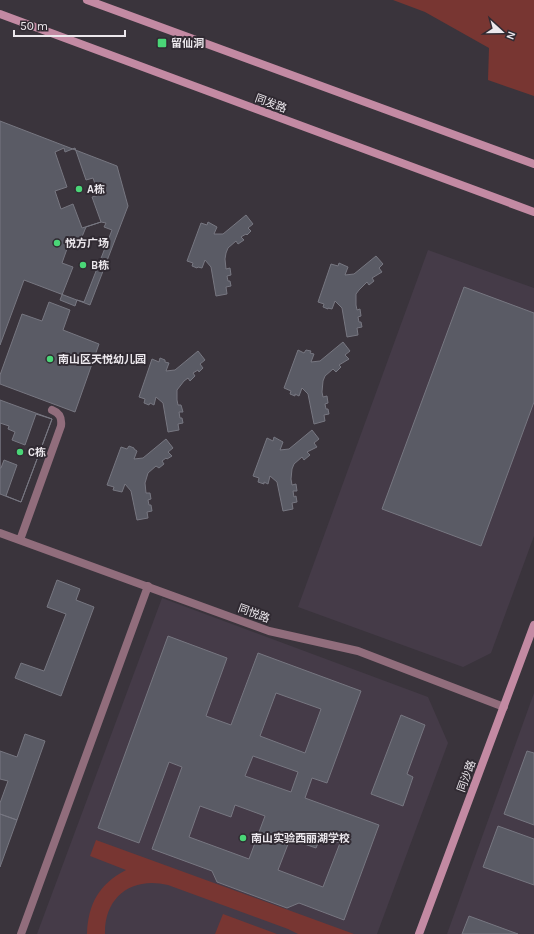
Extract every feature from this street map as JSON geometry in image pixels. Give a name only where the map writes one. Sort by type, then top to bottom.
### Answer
[{"type":"main road","points":[[87,0],[534,164]]},
{"type":"main road","name":"同发路","points":[[0,14],[534,212]]},
{"type":"main road","name":"同沙路","points":[[420,934],[534,625]]},
{"type":"street","points":[[20,540],[61,426],[61,418],[57,412],[52,410]]},
{"type":"street","name":"同悦路","points":[[0,532],[269,630],[358,651],[504,706]]},
{"type":"street","points":[[21,934],[148,586]]},
{"type":"shaded area","points":[[393,0],[534,0],[534,96],[488,80],[489,48],[425,12]]},
{"type":"shaded area","points":[[428,250],[534,288],[534,536],[491,653],[463,667],[298,607]]},
{"type":"shaded area","name":"南山实验西丽湖学校","points":[[162,598],[428,697],[448,743],[377,934],[37,934]]},
{"type":"shaded area","points":[[534,693],[534,934],[447,934]]},
{"type":"shaded area","points":[[96,840],[354,934],[298,934],[168,885],[155,883],[132,887],[123,892],[109,909],[105,934],[87,934],[90,913],[97,896],[102,888],[126,870],[90,856]]},
{"type":"shaded area","points":[[223,914],[277,934],[215,934]]},
{"type":"building","name":"悦方广场","points":[[0,121],[117,166],[128,206],[90,305],[24,280],[0,345]]},
{"type":"building","name":"A栋","points":[[64,148],[65,152],[75,148],[86,180],[93,178],[99,195],[92,197],[101,222],[82,228],[73,204],[61,209],[55,191],[67,187],[55,152]]},
{"type":"building","points":[[246,215],[253,224],[248,228],[251,231],[247,235],[246,234],[241,237],[244,240],[238,244],[236,241],[228,248],[226,253],[226,269],[230,268],[231,275],[227,276],[231,286],[226,287],[227,294],[216,296],[211,267],[205,260],[202,268],[192,266],[193,263],[187,261],[201,223],[207,225],[208,222],[217,227],[214,234],[223,234]]},
{"type":"building","name":"B栋","points":[[101,222],[106,223],[104,227],[112,230],[84,302],[77,300],[75,306],[60,300],[73,267],[62,263],[68,246],[77,249],[86,227]]},
{"type":"building","points":[[376,256],[383,264],[379,268],[382,272],[372,278],[374,281],[369,285],[367,282],[356,294],[357,310],[360,309],[361,316],[358,317],[362,327],[357,328],[358,335],[347,337],[342,308],[335,301],[332,309],[323,307],[324,304],[318,302],[331,264],[338,266],[339,263],[348,267],[345,275],[354,274]]},
{"type":"building","points":[[464,287],[534,313],[534,402],[481,546],[382,509]]},
{"type":"building","name":"南山区天悦幼儿园","points":[[49,302],[70,310],[63,330],[99,344],[75,412],[0,384],[0,375],[22,314],[42,321]]},
{"type":"building","points":[[343,342],[350,351],[345,355],[349,359],[339,365],[341,367],[336,372],[333,369],[325,376],[322,392],[323,397],[327,396],[328,403],[325,404],[329,414],[324,415],[325,421],[314,424],[308,394],[302,388],[299,396],[295,394],[295,396],[290,394],[291,391],[284,388],[298,350],[304,353],[306,350],[311,351],[310,353],[314,354],[311,362],[320,361]]},
{"type":"building","points":[[198,351],[205,360],[200,364],[203,368],[199,372],[198,370],[193,373],[195,376],[190,381],[188,378],[184,381],[177,390],[178,405],[181,405],[183,412],[179,412],[180,418],[182,418],[183,423],[178,424],[179,430],[168,432],[163,403],[156,397],[154,405],[150,403],[149,405],[144,403],[145,399],[139,397],[152,359],[159,362],[160,358],[169,363],[166,371],[175,370]]},
{"type":"building","name":"C栋","points":[[0,400],[52,419],[21,502],[0,494]]},
{"type":"building","name":"C栋","points":[[36,414],[52,419],[21,502],[6,496],[17,465],[4,460],[0,468],[0,423],[9,426],[8,429],[15,432],[12,440],[25,445]]},
{"type":"building","points":[[312,430],[319,439],[314,443],[317,447],[307,452],[310,455],[304,460],[302,457],[294,464],[291,479],[292,485],[296,484],[297,491],[293,491],[297,502],[292,503],[293,509],[283,511],[277,482],[270,476],[268,484],[264,482],[264,484],[258,482],[259,478],[253,476],[267,438],[273,441],[274,437],[283,442],[280,450],[289,449]]},
{"type":"building","points":[[166,439],[173,448],[168,452],[172,456],[162,461],[164,464],[159,468],[156,466],[148,473],[145,483],[146,493],[150,493],[151,499],[148,500],[152,511],[147,512],[148,518],[137,520],[131,491],[125,484],[122,492],[113,490],[114,487],[107,485],[121,447],[127,449],[129,446],[134,448],[137,451],[134,459],[143,458]]},
{"type":"building","points":[[57,580],[80,589],[76,600],[94,607],[61,696],[15,678],[21,663],[44,671],[66,614],[47,607]]},
{"type":"building","points":[[168,636],[227,658],[206,716],[231,725],[258,653],[361,691],[327,783],[312,778],[305,798],[379,825],[344,920],[299,903],[287,908],[217,882],[212,871],[152,849],[182,767],[169,762],[139,843],[98,828]],"holes":[[[276,693],[321,709],[305,753],[260,736]],[[253,756],[298,772],[291,792],[245,776]],[[235,805],[265,816],[249,859],[189,837],[200,806],[231,817]],[[321,836],[340,843],[323,887],[278,870],[290,839],[316,848]]]},
{"type":"building","points":[[401,715],[425,725],[407,774],[413,777],[403,806],[371,794]]},
{"type":"building","points":[[25,734],[45,741],[17,820],[0,814],[0,803],[8,781],[0,779],[0,751],[17,757]]},
{"type":"building","points":[[527,751],[534,753],[534,825],[504,814]]},
{"type":"building","points":[[0,814],[17,820],[0,867]]},
{"type":"building","points":[[498,826],[534,839],[534,885],[483,867]]},
{"type":"building","points":[[469,916],[518,934],[462,934]]},
{"type":"place","name":"留仙洞","points":[[162,43]]},
{"type":"place","name":"A栋","points":[[79,189]]},
{"type":"place","name":"悦方广场","points":[[57,243]]},
{"type":"place","name":"B栋","points":[[83,265]]},
{"type":"place","name":"南山区天悦幼儿园","points":[[50,359]]},
{"type":"place","name":"C栋","points":[[20,452]]},
{"type":"place","name":"南山实验西丽湖学校","points":[[243,838]]}]
